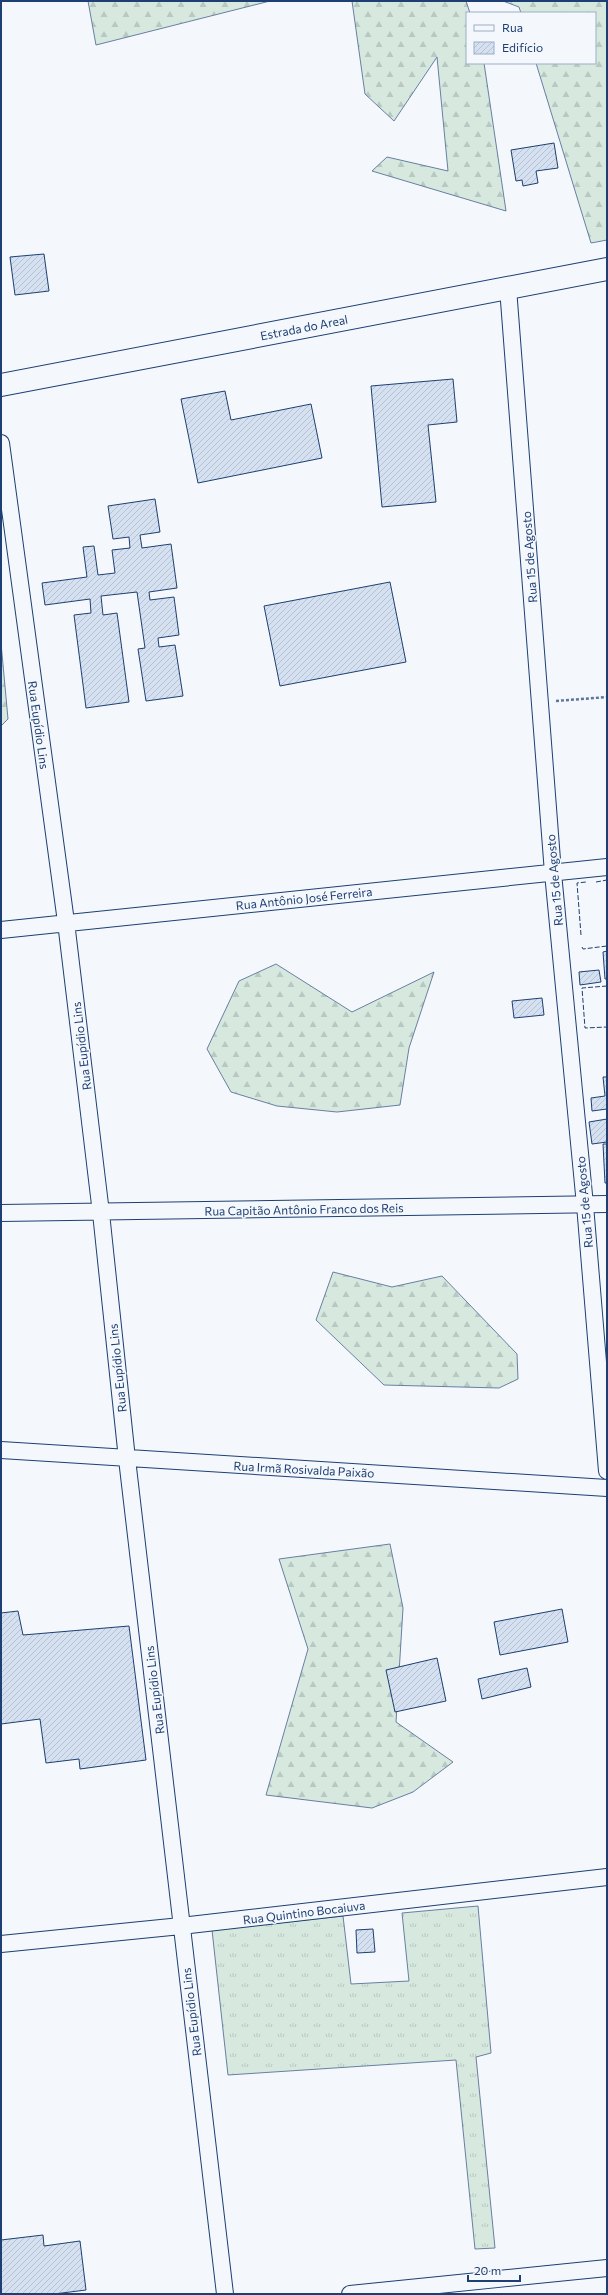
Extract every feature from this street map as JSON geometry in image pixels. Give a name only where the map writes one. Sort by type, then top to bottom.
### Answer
[{"type":"street","name":"Estrada do Areal","points":[[1,385],[607,269]]},
{"type":"street","name":"Rua 15 de Agosto","points":[[508,288],[553,873],[585,1205],[607,1471]]},
{"type":"street","name":"Rua Eupídio Lins","points":[[1,443],[66,922],[101,1213],[127,1459],[181,1926],[225,2294]]},
{"type":"street","name":"Rua Antônio José Ferreira","points":[[1,930],[66,922],[607,867]]},
{"type":"street","name":"Rua Capitão Antônio Franco dos Reis","points":[[1,1213],[101,1213],[607,1204]]},
{"type":"street","name":"Rua Irmã Rosivalda Paixão","points":[[1,1450],[607,1488]]},
{"type":"street","name":"Rua Quintino Bocaiuva","points":[[1,1944],[181,1926],[607,1877]]},
{"type":"street","points":[[350,2294],[607,2268]]},
{"type":"path","points":[[540,702],[607,697]]},
{"type":"green space","points":[[88,1],[270,1],[96,45]]},
{"type":"green space","points":[[352,1],[466,1],[470,12],[466,12],[466,64],[484,64],[506,211],[372,171],[387,157],[448,171],[437,57],[394,121],[365,94]]},
{"type":"green space","points":[[503,1],[607,1],[607,240],[591,243],[536,64],[596,64],[596,12],[521,12],[519,7]]},
{"type":"green space","points":[[1,643],[8,719],[1,726]]},
{"type":"green space","points":[[276,964],[352,1012],[434,972],[409,1048],[400,1105],[337,1112],[277,1106],[231,1092],[207,1049],[239,981]]},
{"type":"green space","points":[[333,1272],[392,1287],[442,1276],[517,1354],[518,1379],[499,1388],[384,1385],[316,1320]]},
{"type":"green space","points":[[390,1544],[403,1608],[396,1722],[453,1762],[413,1792],[372,1808],[266,1795],[308,1649],[279,1559]]},
{"type":"green space","points":[[478,1906],[491,2053],[476,2057],[495,2248],[475,2249],[456,2060],[228,2075],[212,1930],[343,1916],[351,1984],[409,1981],[402,1913]]},
{"type":"building","points":[[554,143],[558,168],[536,171],[538,183],[523,186],[522,180],[516,181],[511,150]]},
{"type":"building","points":[[44,254],[49,291],[15,295],[10,257]]},
{"type":"building","points":[[453,379],[457,422],[428,425],[436,502],[382,507],[371,386]]},
{"type":"building","points":[[225,391],[231,420],[311,404],[322,458],[198,483],[181,399]]},
{"type":"building","points":[[155,499],[160,532],[140,535],[142,548],[171,544],[177,588],[149,592],[150,600],[174,597],[179,635],[158,638],[159,647],[175,645],[183,696],[146,701],[138,649],[145,648],[137,592],[101,596],[103,615],[117,613],[129,702],[86,708],[74,615],[91,613],[90,599],[45,605],[42,583],[87,577],[83,547],[94,546],[98,575],[115,573],[112,550],[130,548],[129,537],[113,539],[108,506]]},
{"type":"building","points":[[390,582],[406,662],[280,686],[264,606]]},
{"type":"building","points":[[607,951],[607,979],[605,979],[603,952]]},
{"type":"building","points":[[599,970],[601,982],[580,985],[579,972]]},
{"type":"building","points":[[542,998],[544,1015],[514,1018],[512,1001]]},
{"type":"building","points":[[603,1077],[607,1077],[607,1109],[592,1111],[591,1098],[605,1096]]},
{"type":"building","points":[[607,1119],[607,1142],[592,1144],[589,1122]]},
{"type":"building","points":[[603,1144],[607,1144],[607,1183],[605,1183]]},
{"type":"building","points":[[562,1609],[568,1642],[500,1655],[494,1622]]},
{"type":"building","points":[[18,1611],[23,1635],[129,1626],[146,1760],[80,1769],[79,1759],[46,1763],[40,1719],[1,1724],[1,1613]]},
{"type":"building","points":[[437,1658],[446,1701],[395,1712],[386,1670]]},
{"type":"building","points":[[527,1668],[531,1687],[482,1699],[478,1679]]},
{"type":"building","points":[[373,1929],[375,1952],[357,1953],[356,1930]]},
{"type":"building","points":[[43,2235],[44,2246],[80,2241],[86,2290],[54,2294],[1,2294],[1,2240]]},
{"type":"fence","points":[[596,882],[607,880]]},
{"type":"fence","points":[[581,935],[577,883],[586,882]]},
{"type":"fence","points":[[582,947],[583,949],[607,946]]},
{"type":"fence","points":[[607,986],[582,988],[585,1028],[607,1027]]}]
